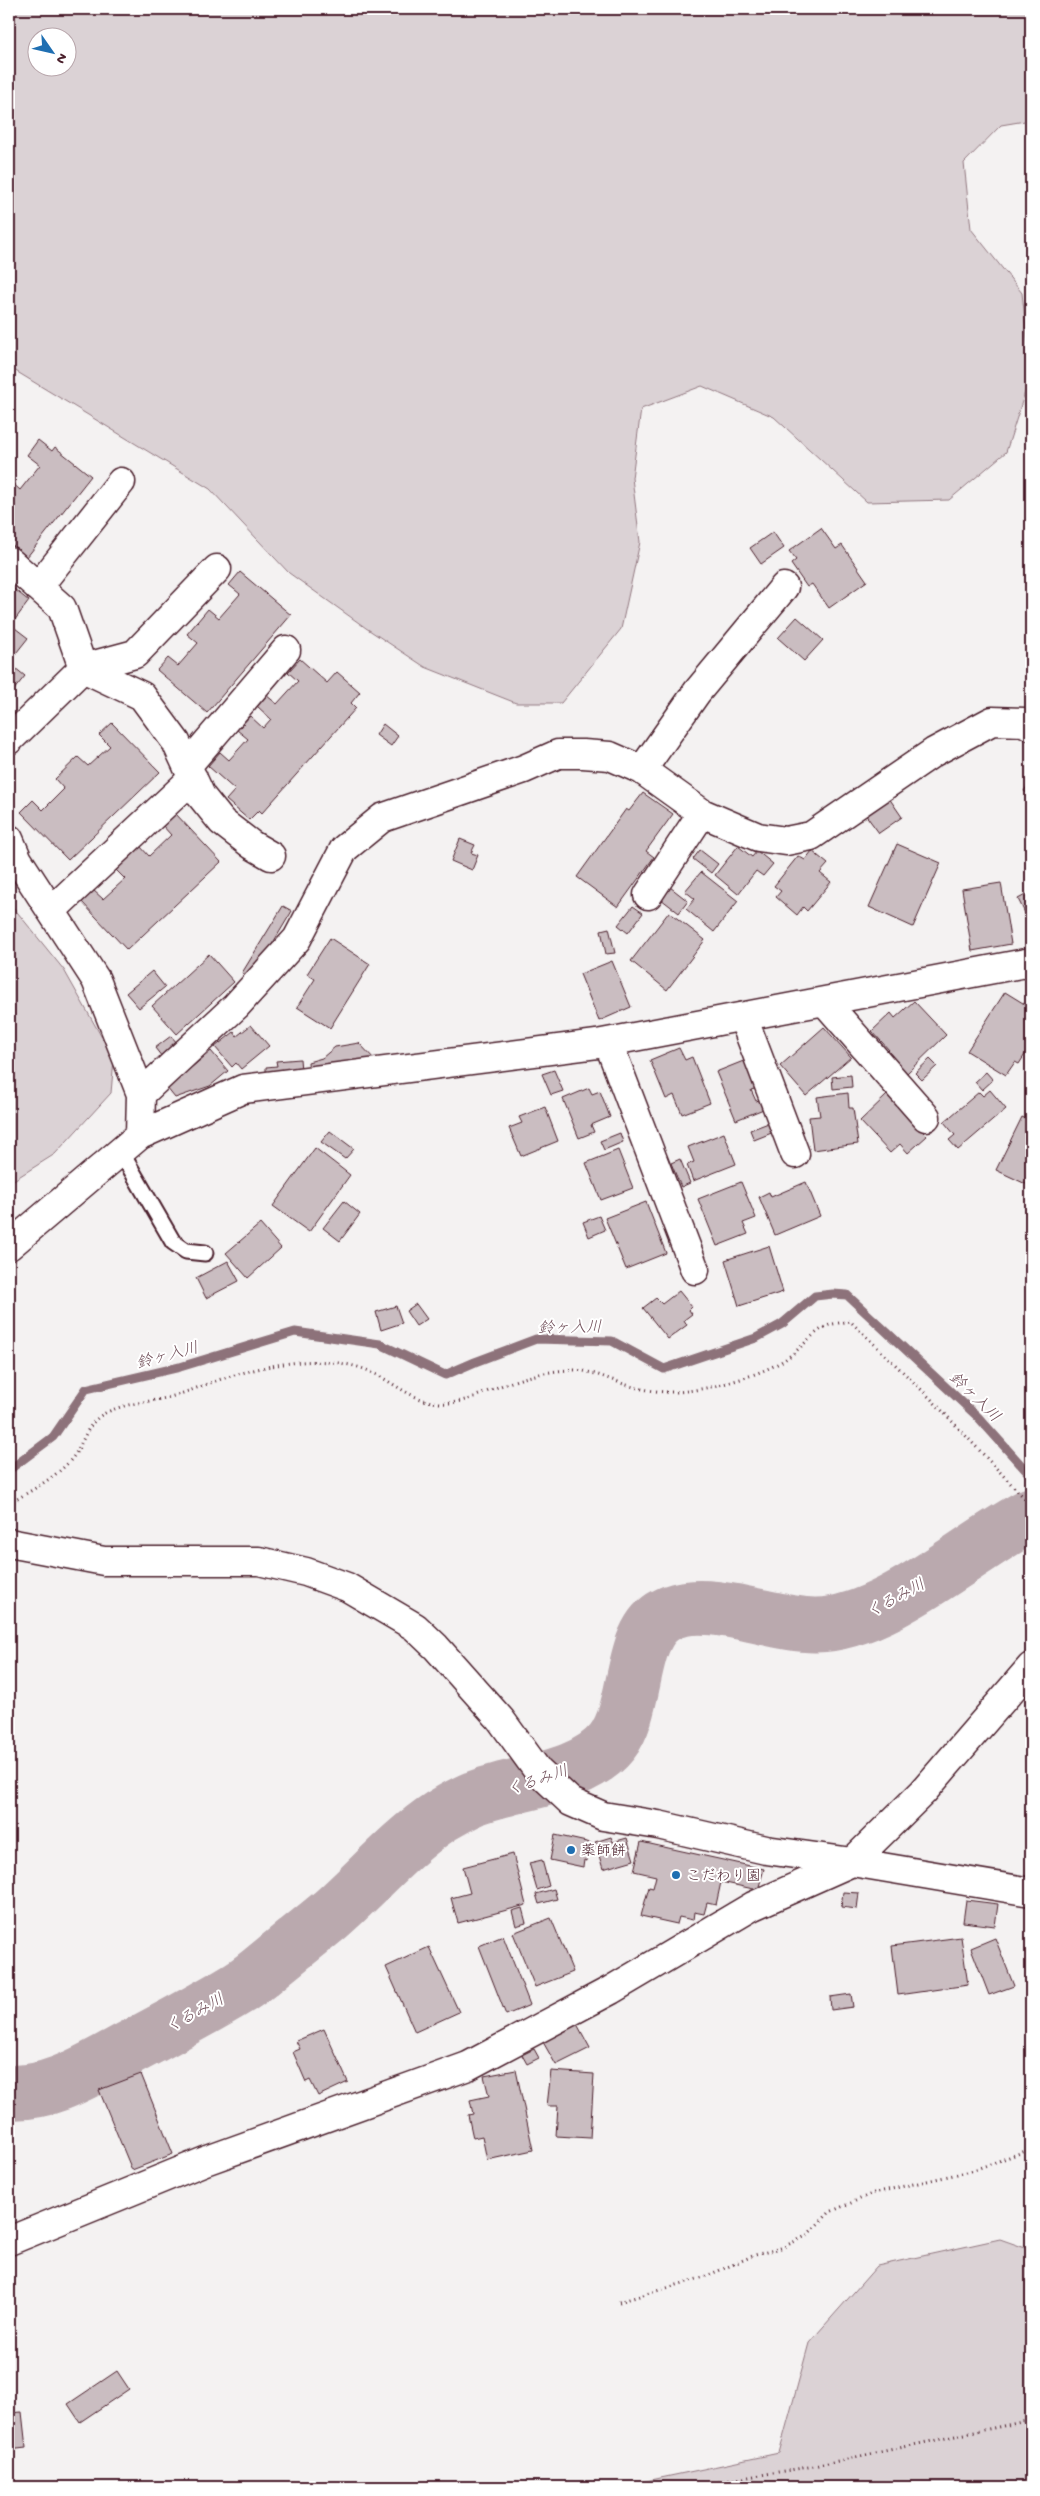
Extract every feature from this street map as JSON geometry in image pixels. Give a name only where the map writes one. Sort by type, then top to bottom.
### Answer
[{"type":"street","points":[[38,587],[121,482]]},
{"type":"street","points":[[9,561],[62,608],[83,668],[142,696],[176,742],[200,796],[222,822],[252,845],[271,856]]},
{"type":"street","points":[[9,740],[83,668],[135,654],[217,569]]},
{"type":"street","points":[[642,770],[698,692],[784,587]]},
{"type":"street","points":[[51,911],[190,772],[286,650]]},
{"type":"street","points":[[141,1094],[236,1006],[296,939],[344,849],[382,818],[524,768],[558,754],[610,756],[642,770],[702,813],[758,837],[786,842],[811,836],[934,752],[992,721],[1024,722],[1031,726]]},
{"type":"street","points":[[648,895],[702,813]]},
{"type":"street","points":[[9,839],[18,860],[96,980],[141,1094],[130,1144]]},
{"type":"street","points":[[9,1246],[130,1144],[243,1089],[608,1042],[1031,962]]},
{"type":"street","points":[[825,1002],[926,1117]]},
{"type":"street","points":[[743,1017],[795,1154]]},
{"type":"street","points":[[608,1042],[695,1270]]},
{"type":"street","points":[[9,1543],[104,1561],[259,1561],[306,1572],[346,1587],[390,1610],[414,1627],[436,1647],[501,1720],[538,1771],[571,1802],[603,1816],[658,1825],[766,1850],[852,1862],[1031,1892]]},
{"type":"street","points":[[9,2241],[205,2161],[468,2066],[611,1990],[753,1906],[852,1862],[923,1792],[1031,1667]]},
{"type":"lane","points":[[130,1144],[174,1242],[186,1251],[205,1253]]},
{"type":"path","points":[[9,1504],[36,1488],[66,1466],[74,1457],[89,1426],[99,1416],[112,1410],[168,1398],[226,1377],[279,1364],[332,1363],[365,1369],[405,1392],[438,1403],[452,1403],[475,1397],[507,1383],[534,1376],[573,1370],[594,1372],[620,1383],[652,1391],[686,1392],[761,1371],[786,1359],[827,1326],[850,1321],[930,1400],[1031,1505]]},
{"type":"path","points":[[619,2302],[704,2277],[749,2257],[781,2248],[806,2236],[830,2212],[874,2193],[971,2171],[1031,2149]]},
{"type":"path","points":[[689,2487],[814,2466],[1031,2420]]},
{"type":"shaded area","points":[[9,9],[1031,9],[1031,120],[1001,125],[964,163],[971,229],[1022,293],[1031,373],[1006,452],[949,500],[867,502],[774,417],[702,386],[641,409],[632,478],[640,542],[621,629],[561,703],[516,703],[425,667],[366,628],[289,573],[210,489],[9,367]]},
{"type":"shaded area","points":[[9,902],[64,970],[114,1059],[111,1093],[55,1154],[9,1183]]},
{"type":"shaded area","points":[[1000,2239],[1031,2250],[1031,2487],[618,2487],[779,2453],[809,2343],[877,2266]]},
{"type":"building","points":[[38,440],[52,451],[55,447],[91,476],[27,557],[9,542],[9,480],[20,490],[40,465],[27,455]]},
{"type":"building","points":[[821,528],[836,549],[842,545],[867,581],[829,608],[812,584],[807,587],[791,564],[796,560],[789,551]]},
{"type":"building","points":[[773,532],[784,548],[761,564],[750,548]]},
{"type":"building","points":[[240,572],[291,615],[207,713],[157,670],[168,658],[178,666],[198,643],[187,634],[208,609],[219,618],[240,594],[229,585]]},
{"type":"building","points":[[9,585],[29,601],[11,625],[28,638],[9,662]]},
{"type":"building","points":[[797,617],[823,640],[804,661],[778,638]]},
{"type":"building","points":[[300,659],[327,683],[337,672],[360,692],[351,703],[356,708],[262,813],[259,810],[249,820],[226,800],[235,790],[208,766],[220,752],[229,760],[248,739],[237,730],[250,716],[263,728],[271,719],[257,706],[266,695],[277,704],[298,681],[288,672]]},
{"type":"building","points":[[9,663],[25,676],[9,696]]},
{"type":"building","points":[[112,723],[160,772],[68,860],[21,812],[33,800],[43,810],[64,789],[55,779],[78,757],[88,766],[110,746],[99,735]]},
{"type":"building","points":[[383,724],[398,736],[391,746],[376,735]]},
{"type":"building","points":[[1031,780],[1031,796],[1024,791]]},
{"type":"building","points":[[643,793],[673,814],[646,851],[654,857],[618,907],[577,877],[626,809],[629,811]]},
{"type":"building","points":[[889,798],[902,817],[879,833],[865,814]]},
{"type":"building","points":[[175,813],[221,862],[127,950],[81,901],[93,890],[103,899],[125,879],[115,869],[140,846],[149,856],[171,835],[162,825]]},
{"type":"building","points":[[460,839],[475,845],[471,853],[478,855],[472,870],[451,861]]},
{"type":"building","points":[[897,844],[941,863],[913,927],[869,907]]},
{"type":"building","points":[[738,846],[752,857],[757,851],[773,864],[763,876],[756,871],[738,894],[715,875]]},
{"type":"building","points":[[700,850],[718,864],[711,873],[693,859]]},
{"type":"building","points":[[812,851],[828,864],[820,873],[831,882],[807,911],[803,907],[797,915],[776,897],[781,891],[774,886],[798,856],[805,860]]},
{"type":"building","points":[[701,872],[738,901],[714,932],[686,909],[695,899],[685,891]]},
{"type":"building","points":[[1001,883],[1011,944],[972,951],[962,889]]},
{"type":"building","points":[[670,887],[688,901],[679,913],[661,899]]},
{"type":"building","points":[[1031,892],[1031,925],[1018,899]]},
{"type":"building","points":[[283,906],[292,911],[252,978],[242,973]]},
{"type":"building","points":[[633,906],[643,913],[628,933],[618,925]]},
{"type":"building","points":[[669,912],[705,940],[667,990],[631,961]]},
{"type":"building","points":[[609,928],[615,953],[606,954],[601,930]]},
{"type":"building","points":[[330,938],[370,964],[330,1028],[297,1007],[315,979],[307,974]]},
{"type":"building","points":[[209,954],[234,982],[177,1034],[152,1006]]},
{"type":"building","points":[[612,961],[631,1007],[599,1021],[580,974]]},
{"type":"building","points":[[152,971],[165,987],[139,1008],[126,993]]},
{"type":"building","points":[[1005,992],[1031,1008],[1031,1045],[1019,1064],[1015,1062],[1006,1075],[967,1051]]},
{"type":"building","points":[[914,1001],[946,1035],[906,1074],[886,1053],[889,1050],[872,1031],[891,1013],[895,1018]]},
{"type":"building","points":[[251,1025],[269,1046],[241,1069],[236,1063],[232,1067],[215,1047],[234,1032],[237,1036]]},
{"type":"building","points":[[824,1027],[851,1057],[806,1096],[780,1066]]},
{"type":"building","points":[[171,1036],[178,1044],[162,1057],[155,1048]]},
{"type":"building","points":[[359,1043],[377,1062],[309,1073],[308,1062],[322,1058],[335,1047]]},
{"type":"building","points":[[679,1048],[685,1060],[692,1057],[710,1103],[682,1114],[674,1095],[666,1099],[650,1060]]},
{"type":"building","points":[[211,1051],[228,1071],[210,1086],[175,1098],[167,1088]]},
{"type":"building","points":[[300,1059],[301,1070],[266,1074],[266,1067],[277,1066],[276,1061]]},
{"type":"building","points":[[930,1059],[937,1066],[922,1080],[915,1073]]},
{"type":"building","points":[[746,1060],[758,1088],[751,1090],[756,1101],[762,1099],[766,1108],[736,1120],[716,1072]]},
{"type":"building","points":[[554,1070],[563,1091],[551,1095],[542,1074]]},
{"type":"building","points":[[986,1072],[993,1080],[982,1090],[975,1082]]},
{"type":"building","points":[[851,1075],[852,1087],[833,1089],[832,1077]]},
{"type":"building","points":[[589,1088],[592,1094],[600,1091],[610,1117],[591,1125],[594,1132],[579,1138],[563,1099]]},
{"type":"building","points":[[990,1090],[1006,1109],[958,1150],[949,1140],[955,1135],[944,1122],[979,1092],[983,1096]]},
{"type":"building","points":[[848,1093],[849,1108],[853,1108],[858,1144],[813,1150],[809,1117],[820,1116],[817,1097]]},
{"type":"building","points":[[887,1095],[927,1136],[908,1153],[900,1144],[890,1153],[860,1121]]},
{"type":"building","points":[[545,1107],[558,1141],[521,1156],[509,1128],[522,1123],[519,1117]]},
{"type":"building","points":[[1022,1117],[1031,1121],[1030,1186],[996,1170]]},
{"type":"building","points":[[771,1122],[774,1132],[754,1140],[750,1130]]},
{"type":"building","points":[[330,1131],[354,1149],[345,1159],[321,1142]]},
{"type":"building","points":[[620,1133],[623,1142],[604,1150],[600,1141]]},
{"type":"building","points":[[724,1133],[736,1164],[693,1181],[687,1165],[694,1162],[688,1147]]},
{"type":"building","points":[[315,1148],[350,1175],[309,1232],[273,1206]]},
{"type":"building","points":[[618,1150],[633,1188],[601,1200],[586,1163]]},
{"type":"building","points":[[680,1159],[690,1183],[681,1187],[671,1163]]},
{"type":"building","points":[[741,1182],[756,1218],[743,1223],[748,1234],[717,1246],[698,1199]]},
{"type":"building","points":[[806,1182],[820,1216],[775,1235],[759,1197],[769,1192],[771,1197]]},
{"type":"building","points":[[344,1201],[360,1214],[340,1241],[323,1228]]},
{"type":"building","points":[[646,1202],[666,1253],[626,1269],[605,1218]]},
{"type":"building","points":[[599,1216],[605,1230],[589,1237],[583,1222]]},
{"type":"building","points":[[260,1224],[281,1248],[248,1278],[226,1253]]},
{"type":"building","points":[[769,1246],[783,1292],[739,1306],[725,1260]]},
{"type":"building","points":[[228,1261],[239,1281],[206,1298],[196,1278]]},
{"type":"building","points":[[679,1291],[692,1307],[689,1310],[692,1314],[684,1320],[687,1325],[668,1339],[643,1308],[656,1298],[662,1304]]},
{"type":"building","points":[[416,1304],[427,1319],[416,1326],[406,1311]]},
{"type":"building","points":[[396,1306],[402,1323],[381,1330],[376,1312]]},
{"type":"building","points":[[555,1835],[591,1843],[587,1861],[584,1860],[583,1867],[550,1860]]},
{"type":"building","points":[[611,1837],[613,1842],[627,1838],[634,1860],[603,1869],[595,1842]]},
{"type":"building","points":[[641,1842],[764,1869],[758,1890],[721,1882],[716,1905],[707,1903],[704,1914],[694,1912],[693,1920],[679,1917],[677,1924],[641,1916],[649,1887],[653,1888],[656,1876],[634,1871]]},
{"type":"building","points":[[513,1854],[526,1905],[458,1923],[451,1898],[470,1893],[463,1867]]},
{"type":"building","points":[[542,1860],[549,1886],[537,1890],[529,1863]]},
{"type":"building","points":[[554,1889],[557,1899],[539,1904],[536,1894]]},
{"type":"building","points":[[843,1892],[859,1893],[857,1909],[841,1907]]},
{"type":"building","points":[[966,1900],[998,1904],[995,1926],[963,1922]]},
{"type":"building","points":[[522,1908],[526,1923],[516,1926],[512,1911]]},
{"type":"building","points":[[551,1918],[573,1972],[535,1987],[513,1933]]},
{"type":"building","points":[[503,1936],[530,2005],[506,2015],[479,1946]]},
{"type":"building","points":[[961,1937],[968,1985],[898,1995],[892,1946]]},
{"type":"building","points":[[995,1938],[1014,1986],[989,1995],[971,1948]]},
{"type":"building","points":[[429,1947],[459,2012],[415,2032],[386,1967]]},
{"type":"building","points":[[1031,1967],[1031,1991],[1026,1990]]},
{"type":"building","points":[[851,1994],[853,2007],[831,2010],[830,1997]]},
{"type":"building","points":[[577,2024],[590,2048],[556,2065],[543,2042]]},
{"type":"building","points":[[324,2029],[348,2082],[318,2096],[310,2080],[306,2082],[293,2052],[300,2049],[296,2041]]},
{"type":"building","points":[[534,2049],[539,2058],[527,2064],[522,2055]]},
{"type":"building","points":[[516,2070],[533,2150],[487,2160],[482,2136],[473,2138],[468,2115],[473,2114],[470,2100],[489,2096],[484,2076]]},
{"type":"building","points":[[551,2071],[594,2074],[590,2138],[556,2136],[558,2106],[547,2106]]},
{"type":"building","points":[[141,2074],[173,2154],[132,2170],[99,2090]]},
{"type":"building","points":[[117,2371],[129,2389],[80,2422],[68,2404]]},
{"type":"building","points":[[22,2412],[26,2448],[9,2450],[9,2413]]},
{"type":"waterway","name":"鈴ヶ入川","points":[[9,1470],[53,1437],[86,1389],[180,1367],[295,1332],[380,1344],[445,1375],[536,1339],[612,1341],[664,1369],[756,1338],[782,1324],[815,1296],[833,1294],[847,1295],[978,1417],[1031,1476]]},
{"type":"waterway","name":"くるみ川","points":[[9,2092],[38,2090],[80,2075],[240,1987],[343,1904],[411,1839],[453,1809],[475,1798],[567,1772],[599,1754],[612,1742],[620,1728],[626,1712],[644,1641],[651,1627],[662,1617],[678,1610],[696,1607],[716,1608],[798,1624],[816,1625],[843,1621],[870,1612],[898,1598],[1031,1515]]},
{"type":"place","name":"薬師餅","points":[[571,1850]]},
{"type":"place","name":"こだわり園","points":[[676,1875]]}]
